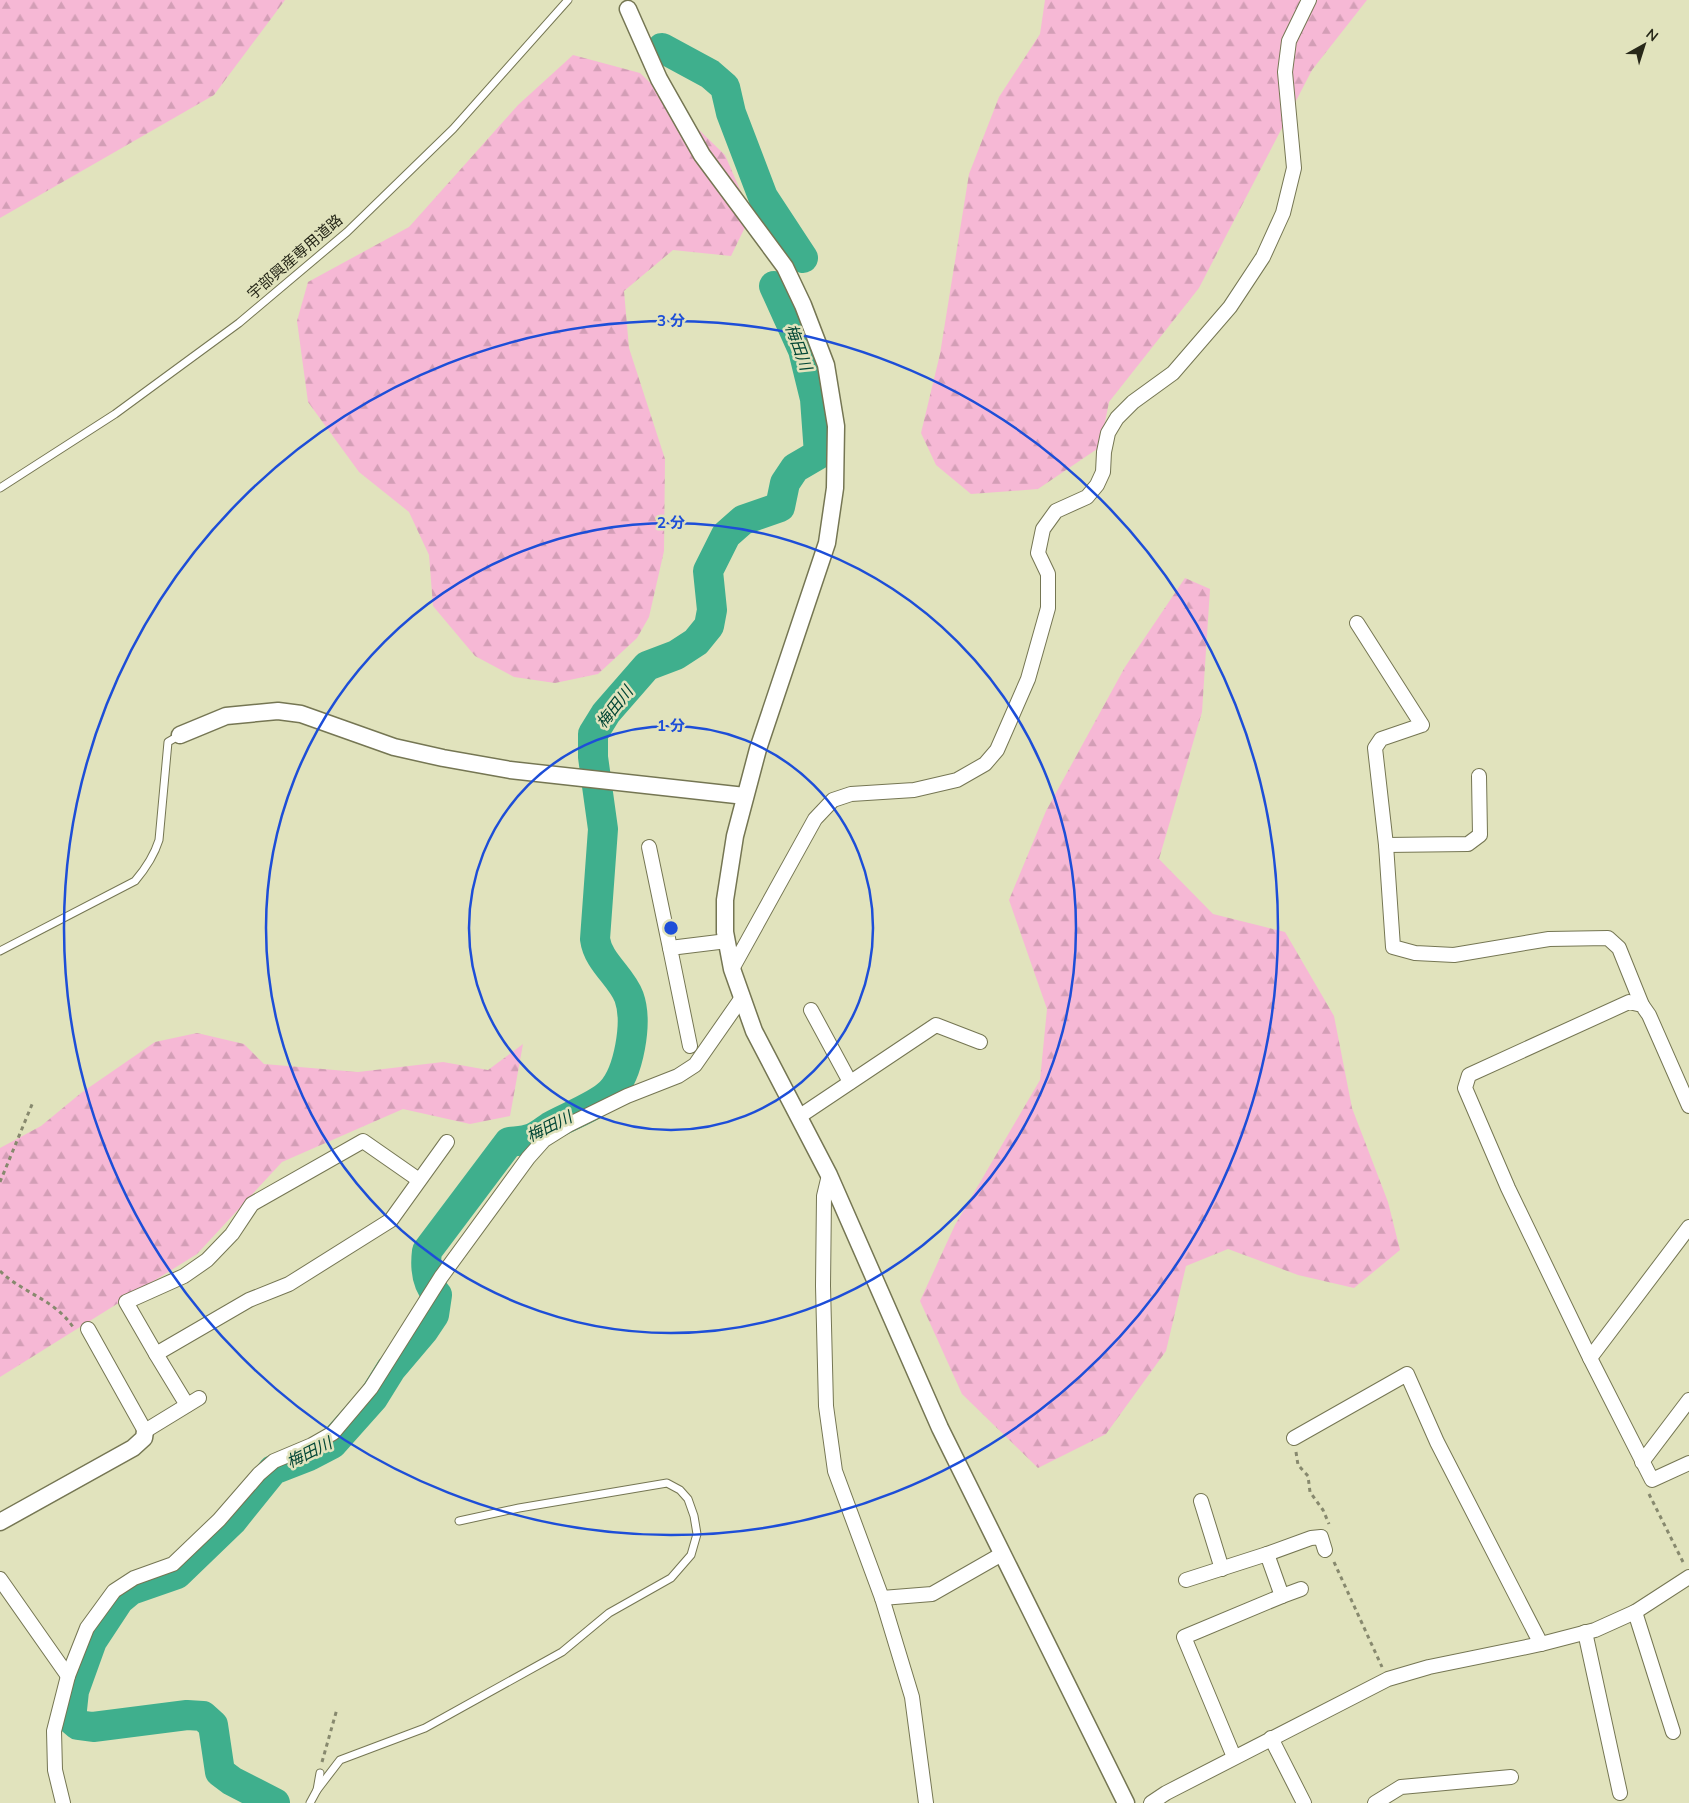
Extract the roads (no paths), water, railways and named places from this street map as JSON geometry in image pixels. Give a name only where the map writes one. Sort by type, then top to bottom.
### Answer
[{"type":"street","points":[[732,969],[814,820],[833,800],[851,794],[914,790],[957,780],[985,764],[996,750],[1028,679],[1048,608],[1048,574],[1038,553],[1043,529],[1056,511],[1087,498],[1097,485],[1103,472],[1104,452],[1108,433],[1117,418],[1133,402],[1174,373],[1230,307],[1263,258],[1283,213],[1294,168],[1285,72],[1289,41],[1309,0]]},
{"type":"street","points":[[628,9],[659,79],[702,155],[785,268],[816,333],[826,365],[832,394],[837,458],[827,544],[745,796],[735,836],[725,900],[727,941],[732,969],[741,999],[754,1031],[800,1116],[829,1175],[940,1428],[1126,1803]]},
{"type":"street","points":[[1357,623],[1422,725],[1381,739],[1374,748],[1386,845],[1393,947],[1415,953],[1454,956],[1549,939],[1608,938],[1619,948],[1642,1006],[1650,1015],[1689,1106]]},
{"type":"street","points":[[180,735],[226,716],[278,711],[301,714],[394,747],[452,760],[580,778],[745,796]]},
{"type":"street","points":[[1386,845],[1468,844],[1480,835],[1479,776]]},
{"type":"street","points":[[649,847],[690,1046]]},
{"type":"street","points":[[670,948],[727,941]]},
{"type":"street","points":[[63,1803],[56,1770],[54,1731],[68,1676],[87,1628],[114,1591],[134,1578],[172,1564],[219,1520],[274,1461],[312,1446],[333,1433],[371,1388],[433,1292],[488,1213],[544,1140],[568,1125],[627,1096],[678,1076],[695,1065],[741,999]]},
{"type":"street","points":[[1642,1006],[1629,1002],[1486,1068],[1469,1076],[1465,1088],[1508,1188],[1590,1358],[1652,1480],[1689,1463]]},
{"type":"street","points":[[812,1010],[850,1082]]},
{"type":"street","points":[[800,1116],[936,1026],[980,1042]]},
{"type":"street","points":[[145,1431],[193,1402],[156,1354],[126,1302],[184,1276],[207,1260],[232,1234],[252,1204],[363,1141],[419,1180]]},
{"type":"street","points":[[156,1354],[249,1300],[289,1284],[391,1220],[447,1142]]},
{"type":"street","points":[[829,1175],[824,1196],[822,1239],[826,1406],[835,1471],[882,1598],[912,1697],[926,1803]]},
{"type":"street","points":[[1590,1358],[1689,1227]]},
{"type":"street","points":[[0,1522],[133,1448],[144,1438],[145,1431],[82,1329]]},
{"type":"street","points":[[1294,1438],[1407,1374],[1437,1442],[1541,1644]]},
{"type":"street","points":[[1642,1462],[1689,1400]]},
{"type":"street","points":[[1201,1501],[1222,1568]]},
{"type":"street","points":[[1186,1580],[1311,1538],[1321,1537],[1325,1550]]},
{"type":"street","points":[[882,1598],[932,1594],[1002,1554]]},
{"type":"street","points":[[1267,1554],[1282,1596]]},
{"type":"street","points":[[1151,1803],[1234,1757],[1388,1679],[1430,1667],[1541,1644],[1585,1632],[1635,1612],[1689,1577]]},
{"type":"street","points":[[0,1578],[68,1676]]},
{"type":"street","points":[[1234,1757],[1184,1637],[1301,1589]]},
{"type":"street","points":[[1635,1612],[1673,1732]]},
{"type":"street","points":[[1585,1632],[1620,1793]]},
{"type":"street","points":[[1271,1738],[1304,1803]]},
{"type":"street","points":[[1375,1803],[1401,1787],[1511,1777]]},
{"type":"lane","name":"宇部興産専用道路","points":[[0,488],[116,414],[239,323],[347,232],[453,129],[568,0]]},
{"type":"lane","points":[[0,951],[134,881],[144,871],[156,852],[159,840],[168,742],[180,735]]},
{"type":"lane","points":[[310,1803],[317,1790],[340,1760],[424,1728],[562,1652],[609,1614],[671,1578],[691,1555],[697,1534],[694,1516],[688,1499],[680,1490],[667,1483],[519,1508],[459,1521]]},
{"type":"lane","points":[[317,1790],[320,1773]]},
{"type":"waterway","name":"梅田川","points":[[662,48],[710,74],[725,87],[731,113],[763,197],[803,258]]},
{"type":"waterway","name":"梅田川","points":[[275,1803],[232,1781],[220,1772],[213,1725],[203,1716],[187,1715],[93,1727],[78,1725],[71,1719],[74,1691],[92,1641],[119,1600],[131,1590],[177,1574],[232,1521],[273,1470],[309,1456],[332,1444],[373,1398],[391,1369],[424,1330],[434,1315],[437,1295],[427,1275],[427,1251],[509,1142],[526,1140],[537,1136],[551,1126],[599,1102],[611,1092],[623,1073],[632,1033],[632,1007],[621,982],[600,955],[595,939],[603,829],[593,757],[593,734],[606,713],[647,666],[676,655],[696,642],[709,626],[712,610],[708,571],[726,535],[743,520],[780,507],[785,483],[795,468],[819,454],[815,399],[803,350],[774,286]]}]
